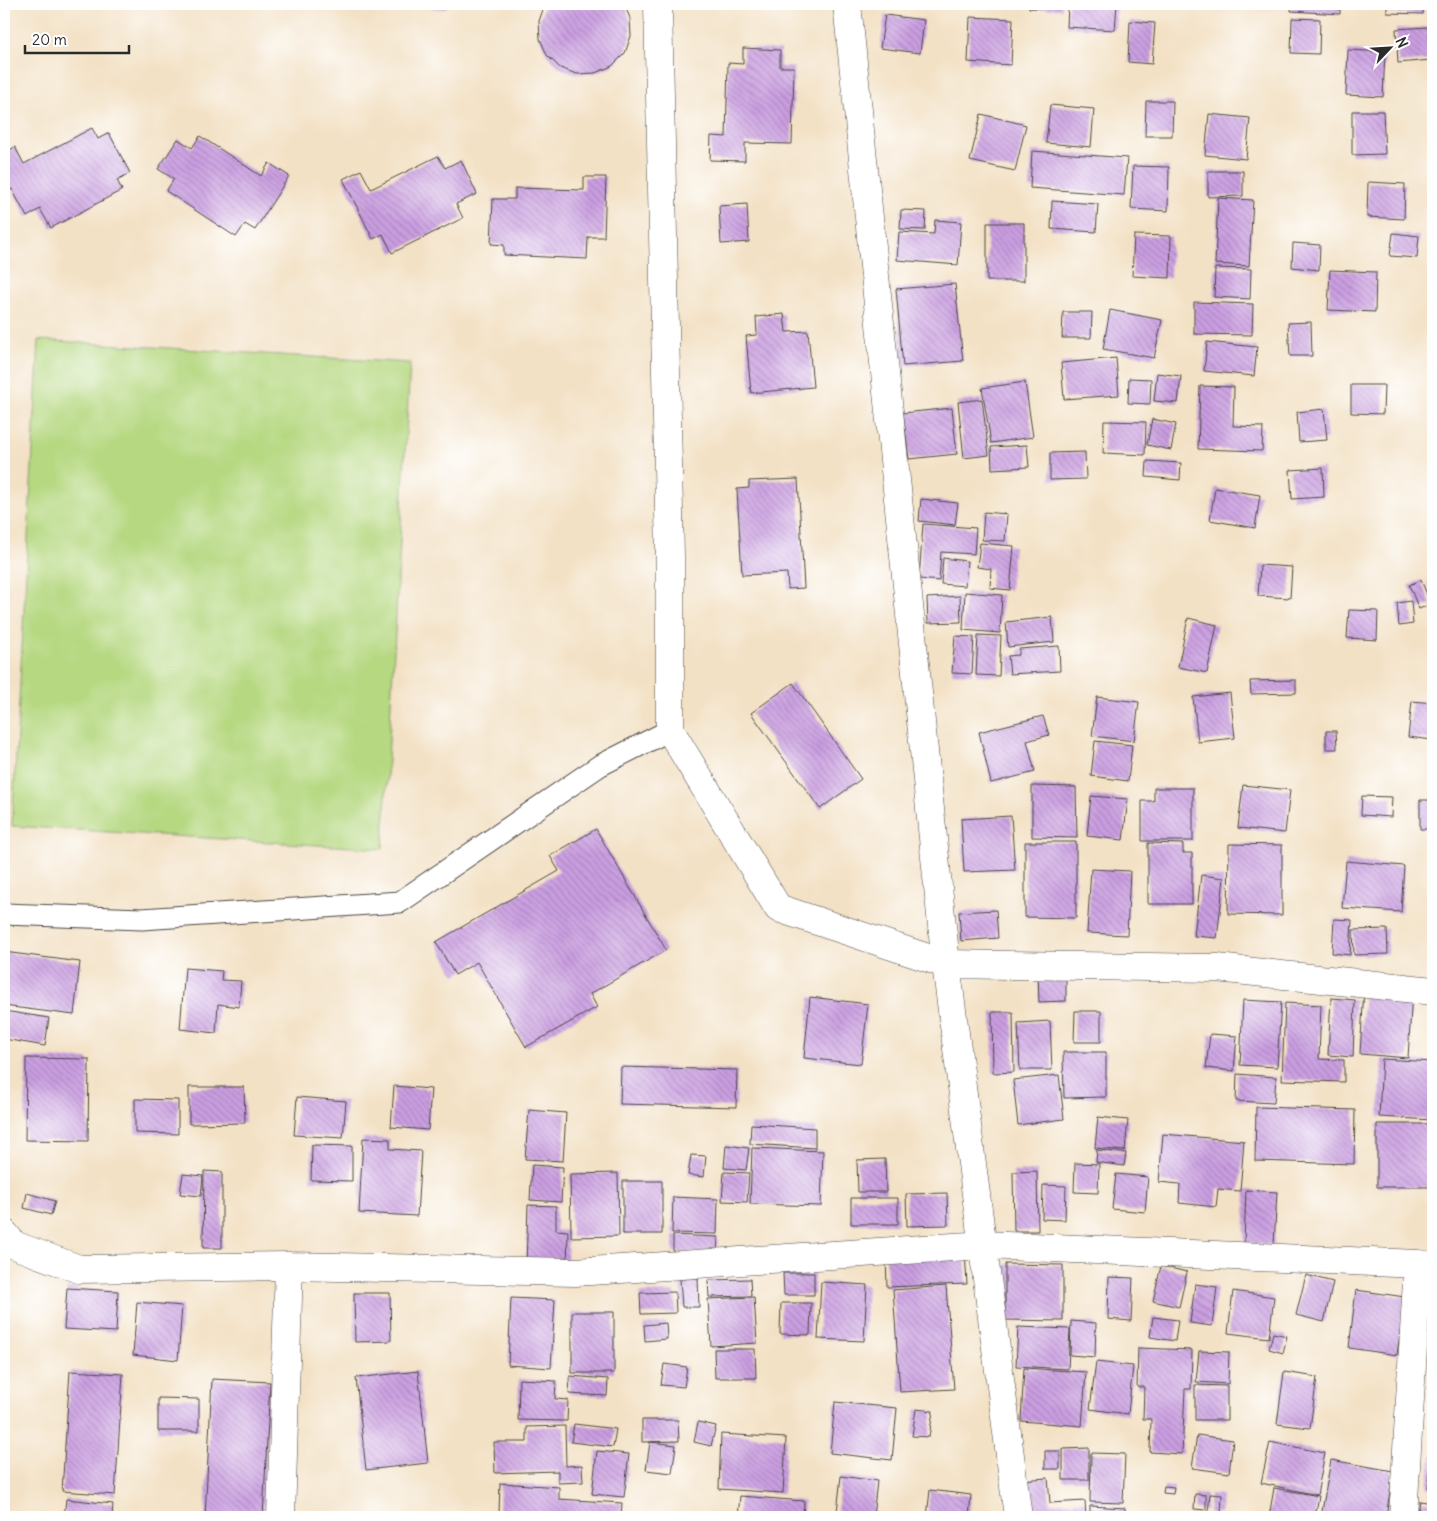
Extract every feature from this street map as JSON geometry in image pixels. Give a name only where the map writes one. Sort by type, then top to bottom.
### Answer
[{"type":"street","points":[[658,4],[670,557],[670,730],[778,908],[946,964],[1217,968],[1433,991]]},
{"type":"street","points":[[846,4],[946,964],[984,1244],[1018,1517]]},
{"type":"street","points":[[4,1233],[14,1245],[79,1269],[289,1266],[575,1272],[984,1244],[1426,1265],[1403,1517]]},
{"type":"street","points":[[281,1517],[289,1266]]},
{"type":"lane","points":[[4,914],[142,919],[400,902],[599,766],[670,730]]},
{"type":"green space","points":[[39,340],[410,363],[383,849],[12,826]]},
{"type":"building","points":[[387,4],[447,4],[446,9]]},
{"type":"building","points":[[545,4],[624,4],[630,18],[631,36],[625,53],[612,66],[595,73],[577,74],[560,68],[547,55],[540,39],[539,21]]},
{"type":"building","points":[[1029,4],[1062,4],[1062,9],[1029,8]]},
{"type":"building","points":[[1068,4],[1117,4],[1115,30],[1067,27]]},
{"type":"building","points":[[1292,4],[1340,4],[1340,14],[1291,11]]},
{"type":"building","points":[[1387,4],[1424,4],[1423,14],[1387,13]]},
{"type":"building","points":[[885,15],[924,20],[920,53],[880,48]]},
{"type":"building","points":[[970,17],[1013,19],[1011,65],[968,62]]},
{"type":"building","points":[[1292,18],[1320,19],[1319,54],[1291,53]]},
{"type":"building","points":[[1130,21],[1155,23],[1152,64],[1128,62]]},
{"type":"building","points":[[1428,27],[1431,60],[1398,63],[1396,29]]},
{"type":"building","points":[[743,48],[780,50],[780,67],[794,67],[792,144],[745,143],[745,161],[710,160],[711,136],[726,137],[728,63],[743,64]]},
{"type":"building","points":[[1348,50],[1385,52],[1383,97],[1346,95]]},
{"type":"building","points":[[1146,101],[1173,101],[1172,136],[1145,136]]},
{"type":"building","points":[[1050,105],[1094,109],[1091,147],[1046,143]]},
{"type":"building","points":[[1352,111],[1383,111],[1385,154],[1352,155]]},
{"type":"building","points":[[981,114],[1026,125],[1015,171],[970,161]]},
{"type":"building","points":[[1209,114],[1250,118],[1246,159],[1205,155]]},
{"type":"building","points":[[92,128],[98,139],[109,133],[130,173],[117,180],[122,190],[51,228],[40,209],[27,217],[4,178],[4,153],[15,147],[24,164]]},
{"type":"building","points":[[200,136],[261,176],[269,163],[289,176],[255,230],[245,224],[236,237],[166,191],[174,179],[158,169],[178,139],[192,148]]},
{"type":"building","points":[[1032,151],[1127,158],[1124,195],[1030,188]]},
{"type":"building","points":[[438,156],[445,168],[461,160],[477,194],[456,204],[463,218],[392,253],[383,234],[373,239],[343,179],[361,170],[371,189]]},
{"type":"building","points":[[1133,166],[1169,167],[1168,211],[1131,209]]},
{"type":"building","points":[[1208,171],[1243,171],[1243,196],[1208,197]]},
{"type":"building","points":[[584,177],[606,177],[604,237],[588,237],[587,259],[504,255],[504,245],[491,244],[493,199],[515,199],[515,188],[584,190]]},
{"type":"building","points":[[1368,182],[1405,184],[1404,219],[1367,217]]},
{"type":"building","points":[[1218,198],[1253,200],[1249,266],[1215,264]]},
{"type":"building","points":[[1052,201],[1098,204],[1096,232],[1051,229]]},
{"type":"building","points":[[747,204],[749,242],[721,244],[719,206]]},
{"type":"building","points":[[901,210],[926,211],[925,230],[900,229]]},
{"type":"building","points":[[935,220],[961,222],[958,265],[897,260],[899,232],[934,234]]},
{"type":"building","points":[[987,223],[1024,223],[1024,281],[987,281]]},
{"type":"building","points":[[1393,233],[1419,236],[1417,258],[1390,256]]},
{"type":"building","points":[[1134,235],[1171,236],[1170,278],[1132,276]]},
{"type":"building","points":[[1293,243],[1320,245],[1319,270],[1292,267]]},
{"type":"building","points":[[1215,268],[1251,269],[1250,299],[1214,297]]},
{"type":"building","points":[[1330,270],[1376,272],[1375,312],[1328,310]]},
{"type":"building","points":[[955,284],[963,361],[903,366],[896,289]]},
{"type":"building","points":[[1194,302],[1253,304],[1252,335],[1194,334]]},
{"type":"building","points":[[1110,310],[1162,320],[1154,358],[1103,349]]},
{"type":"building","points":[[1063,312],[1092,312],[1091,338],[1062,338]]},
{"type":"building","points":[[784,314],[786,332],[808,331],[813,387],[751,393],[746,336],[757,335],[756,317]]},
{"type":"building","points":[[1311,322],[1312,356],[1290,356],[1288,323]]},
{"type":"building","points":[[1207,342],[1257,347],[1254,376],[1204,371]]},
{"type":"building","points":[[1116,358],[1119,395],[1064,399],[1061,363]]},
{"type":"building","points":[[1157,373],[1181,376],[1178,403],[1154,401]]},
{"type":"building","points":[[1129,378],[1151,379],[1150,404],[1128,403]]},
{"type":"building","points":[[1025,382],[1033,437],[991,443],[982,388]]},
{"type":"building","points":[[1351,385],[1384,385],[1383,414],[1351,413]]},
{"type":"building","points":[[1200,386],[1234,387],[1233,426],[1263,427],[1262,451],[1198,449]]},
{"type":"building","points":[[982,399],[989,455],[964,458],[958,402]]},
{"type":"building","points":[[952,408],[957,454],[909,459],[903,413]]},
{"type":"building","points":[[1324,409],[1327,440],[1299,442],[1297,412]]},
{"type":"building","points":[[1152,419],[1176,424],[1171,450],[1147,445]]},
{"type":"building","points":[[1104,421],[1146,422],[1145,455],[1103,453]]},
{"type":"building","points":[[1027,445],[1029,467],[992,469],[991,447]]},
{"type":"building","points":[[1085,452],[1086,479],[1050,480],[1050,453]]},
{"type":"building","points":[[1147,461],[1181,463],[1180,480],[1146,477]]},
{"type":"building","points":[[1323,468],[1324,497],[1292,499],[1290,470]]},
{"type":"building","points":[[798,479],[804,588],[788,589],[787,573],[742,575],[737,489],[749,488],[749,481]]},
{"type":"building","points":[[1215,488],[1260,495],[1255,528],[1210,520]]},
{"type":"building","points":[[921,499],[958,503],[955,525],[919,521]]},
{"type":"building","points":[[984,512],[1007,514],[1005,541],[982,540]]},
{"type":"building","points":[[923,524],[976,528],[974,554],[941,552],[939,581],[919,579]]},
{"type":"building","points":[[980,543],[1014,546],[1010,590],[990,588],[991,569],[977,567]]},
{"type":"building","points":[[943,558],[967,561],[965,586],[941,584]]},
{"type":"building","points":[[1260,565],[1292,567],[1290,598],[1258,596]]},
{"type":"building","points":[[1421,580],[1431,604],[1419,609],[1409,585]]},
{"type":"building","points":[[1433,582],[1433,594],[1431,594],[1428,583]]},
{"type":"building","points":[[965,592],[1002,595],[1000,633],[963,630]]},
{"type":"building","points":[[960,596],[961,622],[928,623],[927,598]]},
{"type":"building","points":[[1411,601],[1413,624],[1399,626],[1397,603]]},
{"type":"building","points":[[1349,610],[1378,611],[1377,640],[1347,638]]},
{"type":"building","points":[[1052,617],[1054,642],[1008,647],[1006,622]]},
{"type":"building","points":[[1188,618],[1217,625],[1207,673],[1178,667]]},
{"type":"building","points":[[978,635],[1001,636],[999,676],[976,675]]},
{"type":"building","points":[[955,636],[974,637],[972,674],[952,673]]},
{"type":"building","points":[[1059,646],[1060,671],[1010,674],[1008,656],[1019,655],[1019,649]]},
{"type":"building","points":[[1296,680],[1296,693],[1251,694],[1250,681]]},
{"type":"building","points":[[793,683],[861,779],[820,809],[751,713]]},
{"type":"building","points":[[1230,693],[1235,738],[1198,742],[1193,697]]},
{"type":"building","points":[[1097,697],[1139,702],[1134,741],[1092,736]]},
{"type":"building","points":[[1412,701],[1433,703],[1433,740],[1408,737]]},
{"type":"building","points":[[1043,716],[1049,735],[1027,741],[1035,772],[991,783],[979,732]]},
{"type":"building","points":[[1326,731],[1336,731],[1337,749],[1326,749]]},
{"type":"building","points":[[1095,741],[1132,745],[1128,781],[1091,776]]},
{"type":"building","points":[[1243,785],[1290,790],[1285,833],[1238,828]]},
{"type":"building","points":[[1032,786],[1076,787],[1077,838],[1032,837]]},
{"type":"building","points":[[1154,788],[1193,788],[1193,841],[1142,841],[1142,801],[1154,801]]},
{"type":"building","points":[[1091,796],[1128,799],[1123,840],[1087,836]]},
{"type":"building","points":[[1362,796],[1392,797],[1391,817],[1361,815]]},
{"type":"building","points":[[1420,800],[1433,800],[1433,829],[1420,829]]},
{"type":"building","points":[[1011,816],[1015,870],[964,872],[961,819]]},
{"type":"building","points":[[596,829],[666,950],[590,994],[597,1007],[526,1047],[477,962],[455,975],[436,942],[559,871],[550,856]]},
{"type":"building","points":[[1025,842],[1076,842],[1076,918],[1025,917]]},
{"type":"building","points":[[1148,843],[1183,844],[1183,853],[1192,853],[1192,904],[1148,904]]},
{"type":"building","points":[[1229,844],[1282,845],[1282,915],[1228,914]]},
{"type":"building","points":[[1346,861],[1404,866],[1401,912],[1342,908]]},
{"type":"building","points":[[1091,869],[1130,871],[1127,935],[1087,933]]},
{"type":"building","points":[[1201,875],[1224,878],[1217,938],[1194,936]]},
{"type":"building","points":[[996,910],[998,938],[961,941],[959,912]]},
{"type":"building","points":[[1334,919],[1352,920],[1350,955],[1332,953]]},
{"type":"building","points":[[1387,929],[1388,954],[1354,955],[1353,930]]},
{"type":"building","points":[[4,952],[80,962],[74,1015],[4,1006]]},
{"type":"building","points":[[185,968],[222,971],[221,980],[241,981],[239,1007],[218,1004],[216,1033],[180,1029]]},
{"type":"building","points":[[1066,972],[1066,1001],[1039,1002],[1038,973]]},
{"type":"building","points":[[1364,989],[1412,992],[1408,1058],[1360,1054]]},
{"type":"building","points":[[810,997],[868,1004],[861,1064],[804,1058]]},
{"type":"building","points":[[1331,998],[1355,1000],[1353,1057],[1328,1055]]},
{"type":"building","points":[[1243,1000],[1281,1002],[1277,1067],[1240,1065]]},
{"type":"building","points":[[1285,1003],[1321,1005],[1319,1059],[1344,1060],[1344,1082],[1282,1080]]},
{"type":"building","points":[[4,1011],[49,1018],[45,1046],[4,1039],[6,1029],[4,1029]]},
{"type":"building","points":[[1075,1011],[1101,1011],[1101,1042],[1074,1042]]},
{"type":"building","points":[[992,1012],[1013,1012],[1014,1072],[993,1073]]},
{"type":"building","points":[[1050,1021],[1052,1070],[1020,1070],[1018,1023]]},
{"type":"building","points":[[1210,1034],[1237,1036],[1234,1071],[1206,1068]]},
{"type":"building","points":[[1063,1052],[1106,1052],[1106,1097],[1064,1098]]},
{"type":"building","points":[[26,1058],[89,1059],[88,1141],[25,1140]]},
{"type":"building","points":[[1382,1059],[1433,1062],[1433,1120],[1379,1117]]},
{"type":"building","points":[[621,1067],[737,1070],[736,1107],[620,1104]]},
{"type":"building","points":[[1237,1074],[1276,1077],[1274,1103],[1236,1101]]},
{"type":"building","points":[[1059,1075],[1064,1119],[1018,1125],[1013,1080]]},
{"type":"building","points":[[394,1086],[431,1089],[428,1130],[391,1127]]},
{"type":"building","points":[[189,1087],[244,1087],[245,1123],[189,1124]]},
{"type":"building","points":[[297,1097],[346,1101],[343,1138],[294,1135]]},
{"type":"building","points":[[135,1099],[178,1100],[178,1134],[135,1133]]},
{"type":"building","points":[[1256,1107],[1355,1110],[1354,1164],[1255,1161]]},
{"type":"building","points":[[529,1110],[566,1113],[563,1161],[525,1159]]},
{"type":"building","points":[[1098,1117],[1128,1120],[1125,1151],[1095,1148]]},
{"type":"building","points":[[751,1124],[815,1128],[815,1148],[750,1144]]},
{"type":"building","points":[[1377,1124],[1433,1124],[1433,1187],[1377,1187]]},
{"type":"building","points":[[1163,1134],[1244,1141],[1240,1191],[1218,1189],[1216,1207],[1179,1203],[1180,1184],[1159,1182]]},
{"type":"building","points":[[363,1138],[390,1139],[390,1149],[421,1151],[417,1216],[359,1213]]},
{"type":"building","points":[[312,1145],[352,1146],[352,1181],[311,1180]]},
{"type":"building","points":[[726,1145],[749,1148],[746,1170],[724,1168]]},
{"type":"building","points":[[752,1148],[823,1151],[821,1206],[750,1204]]},
{"type":"building","points":[[1097,1150],[1126,1153],[1124,1166],[1096,1162]]},
{"type":"building","points":[[691,1155],[706,1156],[704,1177],[688,1175]]},
{"type":"building","points":[[885,1159],[886,1192],[858,1192],[857,1160]]},
{"type":"building","points":[[1075,1163],[1099,1164],[1098,1193],[1074,1192]]},
{"type":"building","points":[[532,1165],[563,1167],[561,1202],[530,1200]]},
{"type":"building","points":[[204,1171],[222,1172],[222,1248],[203,1248]]},
{"type":"building","points":[[1037,1171],[1038,1231],[1014,1231],[1013,1172]]},
{"type":"building","points":[[724,1172],[749,1173],[747,1202],[722,1201]]},
{"type":"building","points":[[618,1173],[619,1236],[571,1237],[570,1174]]},
{"type":"building","points":[[183,1174],[203,1176],[201,1196],[180,1194]]},
{"type":"building","points":[[1116,1174],[1148,1177],[1145,1212],[1112,1209]]},
{"type":"building","points":[[623,1181],[662,1181],[662,1234],[623,1234]]},
{"type":"building","points":[[1043,1185],[1066,1186],[1065,1220],[1042,1219]]},
{"type":"building","points":[[1246,1190],[1277,1192],[1274,1245],[1244,1243]]},
{"type":"building","points":[[27,1193],[55,1201],[51,1215],[24,1208]]},
{"type":"building","points":[[947,1193],[948,1225],[907,1226],[906,1194]]},
{"type":"building","points":[[673,1197],[718,1199],[717,1234],[672,1233]]},
{"type":"building","points":[[851,1198],[898,1198],[898,1224],[851,1224]]},
{"type":"building","points":[[528,1205],[556,1206],[556,1230],[568,1231],[567,1267],[526,1265]]},
{"type":"building","points":[[673,1235],[718,1237],[717,1254],[673,1252]]},
{"type":"building","points":[[965,1252],[967,1284],[887,1287],[886,1255]]},
{"type":"building","points":[[1005,1264],[1063,1265],[1063,1321],[1005,1320]]},
{"type":"building","points":[[1161,1266],[1187,1272],[1179,1307],[1153,1301]]},
{"type":"building","points":[[783,1273],[814,1273],[814,1295],[784,1295]]},
{"type":"building","points":[[1306,1275],[1333,1282],[1324,1322],[1296,1315]]},
{"type":"building","points":[[1109,1277],[1133,1278],[1131,1321],[1108,1319]]},
{"type":"building","points":[[1433,1277],[1433,1321],[1422,1318]]},
{"type":"building","points":[[698,1278],[699,1307],[682,1307],[680,1279]]},
{"type":"building","points":[[750,1279],[751,1296],[709,1297],[708,1280]]},
{"type":"building","points":[[821,1282],[867,1285],[864,1341],[818,1339]]},
{"type":"building","points":[[1195,1284],[1217,1287],[1212,1326],[1190,1323]]},
{"type":"building","points":[[946,1286],[954,1389],[900,1392],[893,1290]]},
{"type":"building","points":[[67,1288],[118,1291],[116,1332],[64,1329]]},
{"type":"building","points":[[1356,1290],[1405,1297],[1397,1355],[1349,1348]]},
{"type":"building","points":[[1233,1291],[1274,1297],[1269,1338],[1228,1333]]},
{"type":"building","points":[[675,1292],[676,1313],[641,1314],[640,1293]]},
{"type":"building","points":[[354,1293],[390,1293],[391,1341],[355,1342]]},
{"type":"building","points":[[754,1297],[757,1343],[711,1346],[708,1299]]},
{"type":"building","points":[[511,1298],[555,1300],[551,1368],[508,1365]]},
{"type":"building","points":[[137,1302],[182,1306],[178,1360],[133,1355]]},
{"type":"building","points":[[781,1303],[811,1303],[810,1335],[780,1334]]},
{"type":"building","points":[[572,1312],[614,1312],[614,1373],[572,1373]]},
{"type":"building","points":[[1153,1317],[1178,1320],[1175,1341],[1150,1337]]},
{"type":"building","points":[[1071,1321],[1096,1323],[1095,1357],[1070,1355]]},
{"type":"building","points":[[666,1323],[667,1339],[645,1341],[644,1325]]},
{"type":"building","points":[[1018,1327],[1070,1329],[1068,1369],[1016,1366]]},
{"type":"building","points":[[1273,1333],[1287,1336],[1283,1353],[1269,1349]]},
{"type":"building","points":[[1138,1348],[1192,1350],[1191,1389],[1185,1389],[1182,1454],[1150,1452],[1151,1419],[1143,1419],[1144,1387],[1137,1387]]},
{"type":"building","points":[[714,1349],[755,1349],[756,1378],[715,1378]]},
{"type":"building","points":[[1199,1351],[1229,1352],[1228,1384],[1196,1382]]},
{"type":"building","points":[[1096,1362],[1133,1366],[1128,1414],[1090,1409]]},
{"type":"building","points":[[664,1364],[687,1367],[684,1387],[661,1385]]},
{"type":"building","points":[[1024,1368],[1086,1372],[1082,1426],[1021,1421]]},
{"type":"building","points":[[70,1371],[123,1374],[115,1495],[62,1491]]},
{"type":"building","points":[[418,1371],[428,1463],[366,1470],[356,1378]]},
{"type":"building","points":[[1284,1372],[1317,1377],[1310,1428],[1277,1424]]},
{"type":"building","points":[[570,1376],[608,1379],[607,1396],[569,1394]]},
{"type":"building","points":[[212,1379],[270,1382],[263,1517],[205,1517]]},
{"type":"building","points":[[519,1379],[556,1381],[555,1399],[568,1400],[567,1421],[518,1420]]},
{"type":"building","points":[[1195,1385],[1227,1386],[1227,1420],[1195,1420]]},
{"type":"building","points":[[158,1398],[199,1399],[199,1431],[158,1431]]},
{"type":"building","points":[[835,1402],[897,1408],[892,1460],[830,1453]]},
{"type":"building","points":[[916,1409],[933,1411],[929,1437],[912,1436]]},
{"type":"building","points":[[642,1420],[678,1420],[679,1441],[642,1442]]},
{"type":"building","points":[[698,1422],[716,1426],[711,1446],[694,1442]]},
{"type":"building","points":[[574,1424],[616,1429],[613,1447],[571,1442]]},
{"type":"building","points":[[565,1426],[566,1466],[582,1465],[583,1482],[558,1483],[558,1471],[495,1473],[494,1442],[527,1442],[527,1427]]},
{"type":"building","points":[[721,1434],[786,1438],[783,1493],[719,1489]]},
{"type":"building","points":[[1197,1435],[1233,1440],[1229,1473],[1192,1468]]},
{"type":"building","points":[[650,1442],[676,1445],[672,1473],[646,1470]]},
{"type":"building","points":[[1270,1442],[1325,1453],[1317,1495],[1261,1483]]},
{"type":"building","points":[[1089,1448],[1089,1480],[1063,1480],[1063,1449]]},
{"type":"building","points":[[597,1451],[629,1454],[624,1497],[592,1494]]},
{"type":"building","points":[[1045,1451],[1060,1451],[1060,1469],[1045,1469]]},
{"type":"building","points":[[1091,1453],[1125,1454],[1123,1503],[1090,1502]]},
{"type":"building","points":[[1433,1455],[1433,1489],[1428,1488]]},
{"type":"building","points":[[1331,1460],[1393,1471],[1386,1517],[1321,1517]]},
{"type":"building","points":[[841,1476],[877,1481],[873,1517],[837,1512]]},
{"type":"building","points":[[1048,1478],[1050,1503],[1085,1501],[1086,1517],[1023,1517],[1020,1480]]},
{"type":"building","points":[[500,1483],[559,1487],[559,1499],[622,1503],[621,1517],[547,1517],[499,1513]]},
{"type":"building","points":[[1164,1486],[1174,1487],[1173,1494],[1163,1493]]},
{"type":"building","points":[[1274,1488],[1319,1496],[1315,1517],[1269,1517]]},
{"type":"building","points":[[930,1490],[971,1495],[969,1517],[927,1517]]},
{"type":"building","points":[[1195,1494],[1206,1495],[1206,1510],[1194,1509]]},
{"type":"building","points":[[1210,1494],[1222,1495],[1221,1514],[1208,1513]]},
{"type":"building","points":[[740,1496],[804,1501],[803,1517],[738,1517]]},
{"type":"building","points":[[66,1499],[113,1504],[112,1517],[64,1517]]},
{"type":"building","points":[[1420,1501],[1433,1503],[1433,1517],[1417,1517]]},
{"type":"building","points":[[1090,1506],[1125,1508],[1125,1517],[1090,1517]]}]
